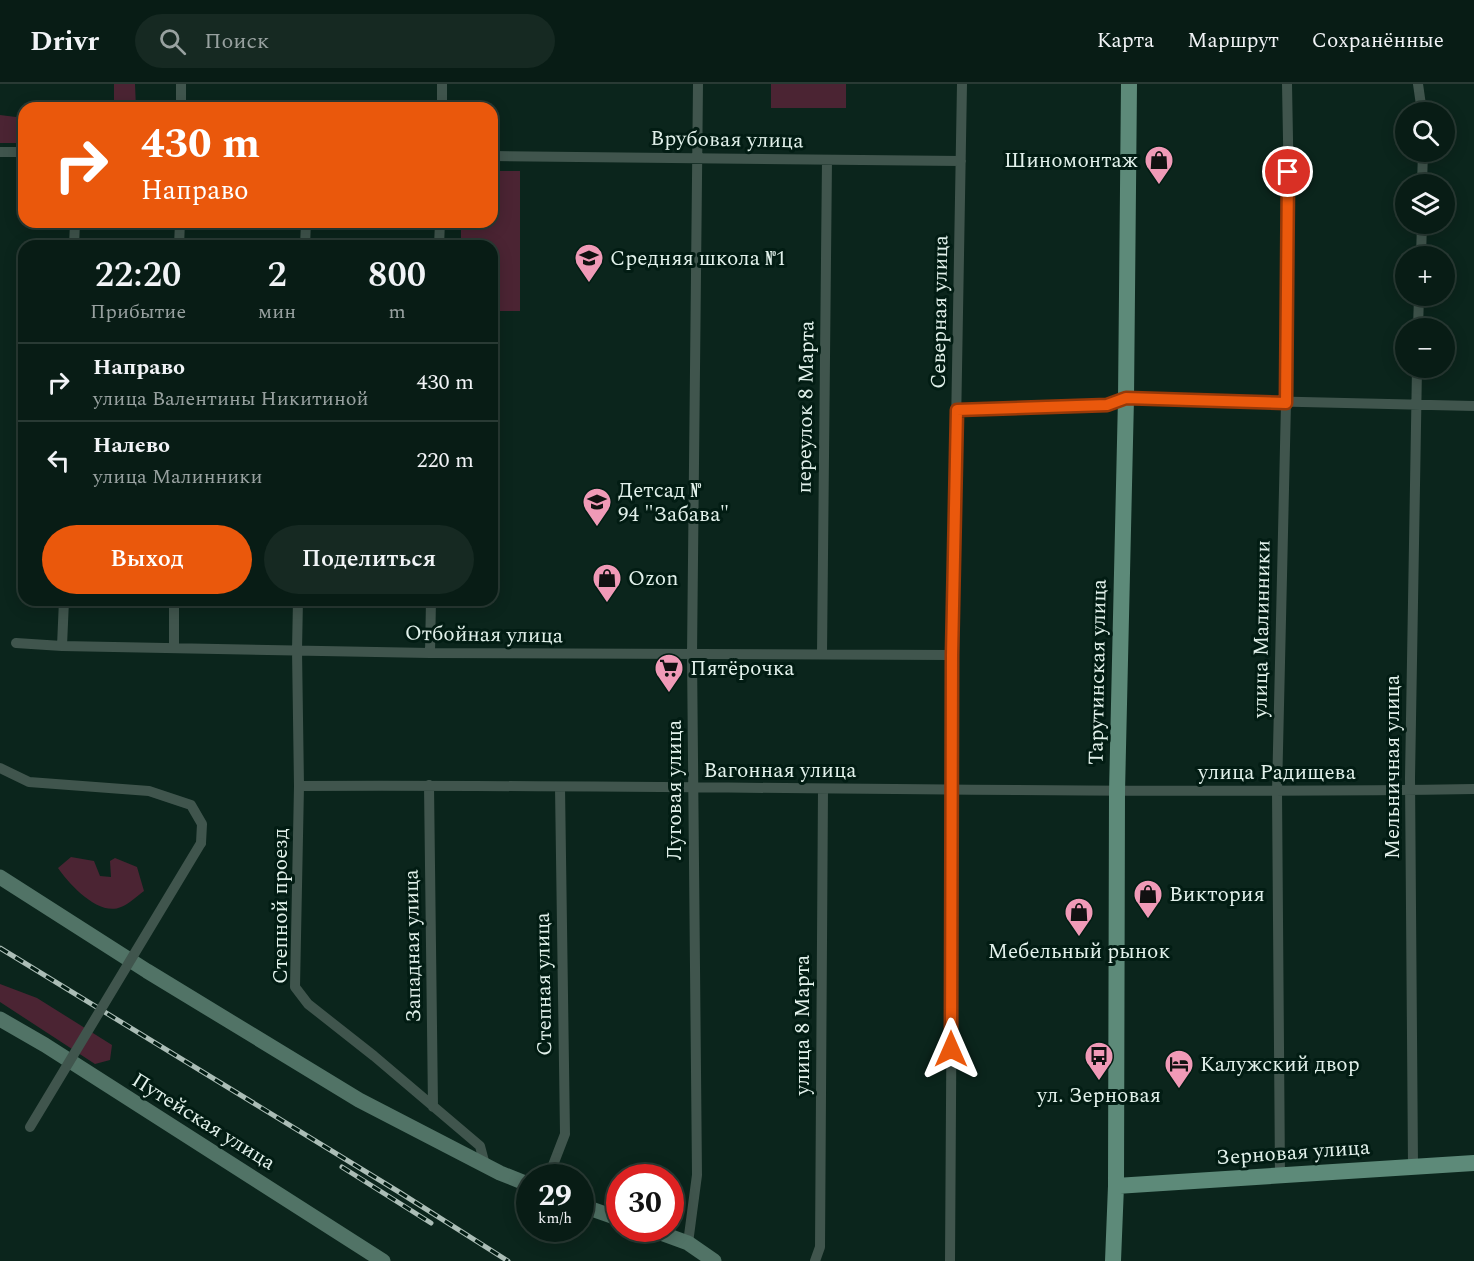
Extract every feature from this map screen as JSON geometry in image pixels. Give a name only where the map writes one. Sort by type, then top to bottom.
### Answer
[{"type":"main road","name":"Тарутинская улица","points":[[1113,1261],[1116,1186],[1117,792],[1126,398],[1129,84]]},
{"type":"main road","points":[[0,876],[147,971],[358,1100],[484,1165],[516,1179]]},
{"type":"main road","name":"Путейская улица","points":[[0,1019],[383,1261]]},
{"type":"main road","name":"Зерновая улица","points":[[1116,1186],[1474,1163]]},
{"type":"main road","points":[[684,1242],[714,1261]]},
{"type":"street","points":[[181,84],[181,102]]},
{"type":"street","points":[[442,84],[442,102]]},
{"type":"street","name":"Луговая улица","points":[[688,1243],[697,1175],[692,655],[698,84]]},
{"type":"street","name":"Северная улица","points":[[950,1261],[952,655],[962,84]]},
{"type":"street","name":"улица Малинники","points":[[1280,1175],[1277,792],[1286,403],[1287,84]]},
{"type":"street","points":[[1418,84],[1421,102]]},
{"type":"street","points":[[0,152],[18,152]]},
{"type":"street","name":"Врубовая улица","points":[[498,156],[961,161]]},
{"type":"street","name":"переулок 8 Марта","points":[[822,654],[827,160]]},
{"type":"street","name":"Мельничная улица","points":[[1413,1166],[1410,790],[1417,378]]},
{"type":"street","points":[[957,410],[1107,405],[1126,398],[1474,406]]},
{"type":"street","points":[[62,646],[64,606]]},
{"type":"street","points":[[174,606],[174,648]]},
{"type":"street","name":"Степной проезд","points":[[298,606],[299,786],[295,987],[308,1005],[374,1056],[480,1146],[484,1165]]},
{"type":"street","points":[[430,653],[431,606]]},
{"type":"street","name":"Отбойная улица","points":[[16,643],[62,646],[430,653],[952,655]]},
{"type":"street","points":[[0,768],[29,782],[148,791],[191,805],[202,824],[201,843],[30,1127]]},
{"type":"street","name":"Вагонная улица","points":[[299,786],[429,785],[1117,792]]},
{"type":"street","name":"Западная улица","points":[[429,785],[433,1107]]},
{"type":"street","name":"Степная улица","points":[[553,1164],[565,1134],[560,787]]},
{"type":"street","name":"улица 8 Марта","points":[[815,1261],[820,1246],[823,789]]},
{"type":"street","name":"улица Радищева","points":[[1117,792],[1474,789]]},
{"type":"shaded area","points":[[114,84],[135,84],[136,102],[114,102]]},
{"type":"shaded area","points":[[771,84],[846,84],[846,108],[771,108]]},
{"type":"shaded area","points":[[0,115],[18,117],[18,143],[0,143]]},
{"type":"shaded area","points":[[498,171],[520,171],[520,311],[498,311],[498,240],[461,240],[461,228],[498,228]]},
{"type":"shaded area","points":[[65,228],[65,230],[34,229]]},
{"type":"shaded area","points":[[71,857],[94,861],[100,876],[111,877],[110,861],[115,858],[137,867],[144,891],[121,907],[112,909],[94,903],[77,890],[58,868]]},
{"type":"shaded area","points":[[0,984],[37,998],[112,1045],[110,1060],[95,1064],[0,1002]]},
{"type":"railway","points":[[0,948],[508,1261]]},
{"type":"railway","points":[[342,1167],[431,1223]]},
{"type":"place","name":"Шиномонтаж","points":[[1159,186]]},
{"type":"place","name":"Средняя школа №1","points":[[589,284]]},
{"type":"place","name":"Детсад № 94 \"Забава\"","points":[[597,528]]},
{"type":"place","name":"Ozon","points":[[607,604]]},
{"type":"place","name":"Пятёрочка","points":[[669,694]]},
{"type":"place","name":"Виктория","points":[[1148,920]]},
{"type":"place","name":"Мебельный рынок","points":[[1079,938]]},
{"type":"place","name":"ул. Зерновая","points":[[1099,1082]]},
{"type":"place","name":"Калужский двор","points":[[1179,1090]]},
{"type":"route","points":[[951,1049],[952,655],[957,410],[1107,405],[1126,398],[1286,403],[1288,172]]}]
